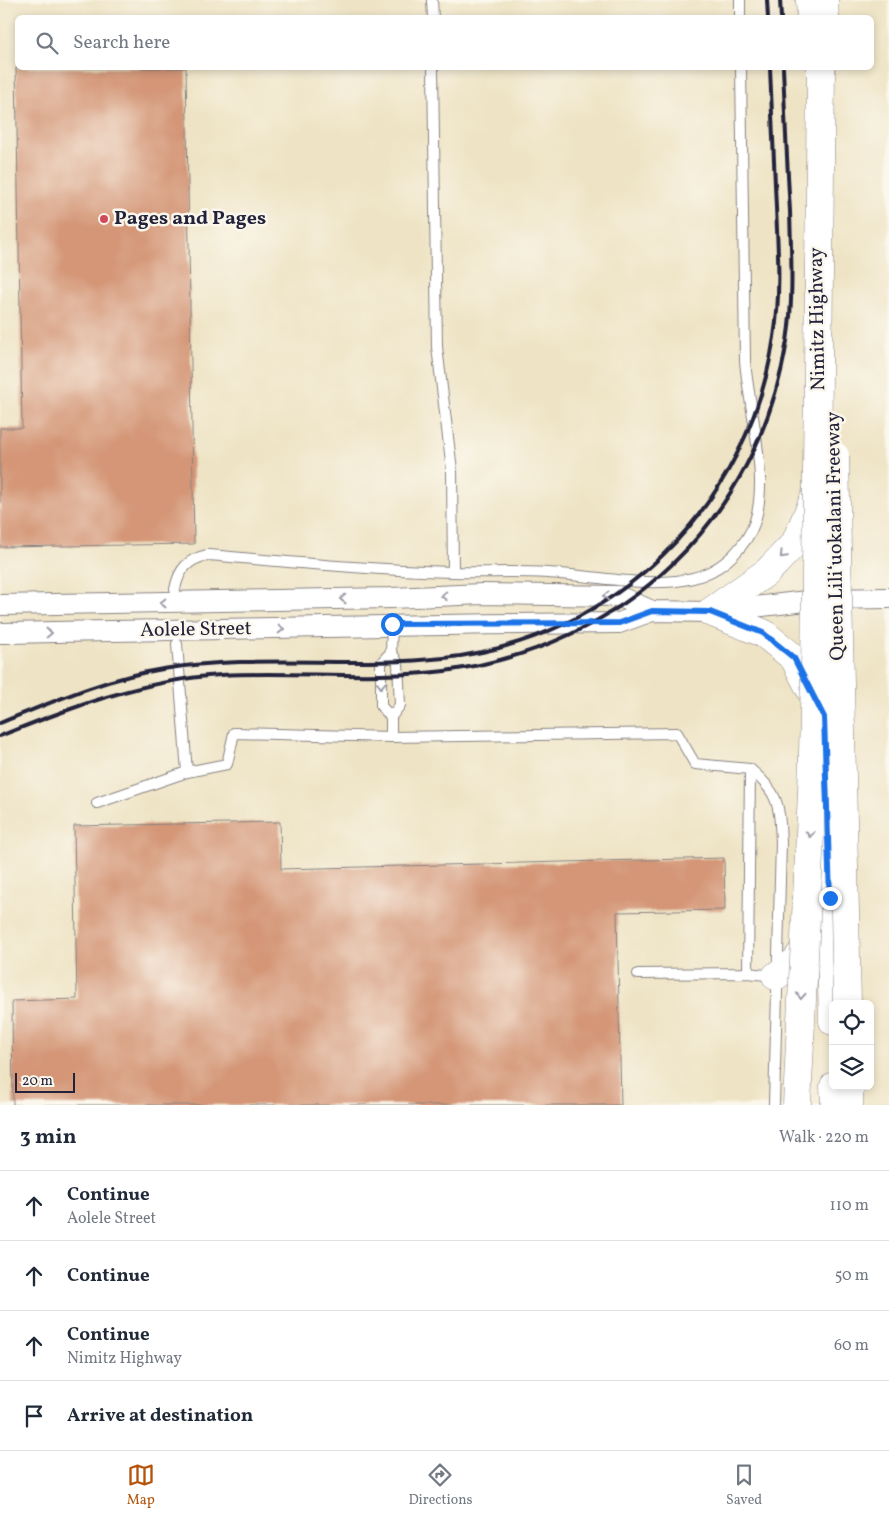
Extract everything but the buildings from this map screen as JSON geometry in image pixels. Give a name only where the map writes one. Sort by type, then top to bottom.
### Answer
[{"type":"main road","points":[[810,0],[810,15]]},
{"type":"main road","points":[[823,0],[823,15]]},
{"type":"main road","name":"Nimitz Highway","points":[[812,70],[822,482],[824,717],[833,1000]]},
{"type":"main road","points":[[797,1105],[812,792],[815,674],[821,70]]},
{"type":"main road","name":"Queen Liliʻuokalani Freeway","points":[[826,70],[847,1000]]},
{"type":"main road","points":[[710,612],[767,572],[795,543],[822,482]]},
{"type":"main road","points":[[710,612],[763,633],[794,658],[824,717]]},
{"type":"main road","points":[[776,976],[796,960],[818,930],[830,898]]},
{"type":"main road","points":[[834,1090],[834,1105]]},
{"type":"main road","points":[[849,1090],[849,1105]]},
{"type":"street","name":"Aolele Street","points":[[0,605],[392,598],[482,594],[618,596],[652,611]]},
{"type":"street","points":[[392,598],[392,624]]},
{"type":"street","name":"Aolele Street","points":[[0,633],[295,629],[392,624],[619,623],[652,611],[710,612],[824,599],[889,598]]},
{"type":"lane","points":[[432,0],[433,15]]},
{"type":"lane","points":[[740,0],[740,15]]},
{"type":"lane","points":[[434,70],[437,346],[452,470],[453,572]]},
{"type":"lane","points":[[175,589],[178,575],[184,566],[196,558],[208,555],[453,572],[520,572],[666,582],[684,580],[722,566],[747,538],[754,523],[759,473],[758,445],[747,392],[745,360],[741,70]]},
{"type":"lane","points":[[392,624],[390,652],[381,663],[381,706],[391,717],[392,737]]},
{"type":"lane","points":[[177,644],[187,772]]},
{"type":"lane","points":[[390,652],[398,663],[400,705],[391,717]]},
{"type":"lane","points":[[97,803],[187,772],[227,764],[234,733],[392,737],[677,733],[696,764],[750,769],[768,784],[779,805],[781,842],[774,1105]]},
{"type":"lane","points":[[748,974],[750,769]]},
{"type":"lane","points":[[638,974],[748,974],[776,976]]},
{"type":"railway","points":[[767,0],[768,15]]},
{"type":"railway","points":[[780,0],[781,15]]},
{"type":"railway","points":[[0,723],[59,699],[121,678],[163,669],[233,662],[409,661],[444,658],[506,646],[564,624],[617,593],[664,554],[704,508],[736,456],[760,399],[774,337],[778,305],[778,240],[770,70]]},
{"type":"railway","points":[[0,736],[108,696],[192,678],[249,674],[417,674],[445,671],[510,657],[570,634],[624,603],[672,564],[713,518],[746,465],[771,406],[787,341],[791,309],[791,260],[783,70]]},
{"type":"place","name":"Pages and Pages","points":[[104,219]]},
{"type":"route","points":[[392,624],[619,623],[652,611],[710,612],[763,633],[794,658],[824,717],[830,898]]}]
